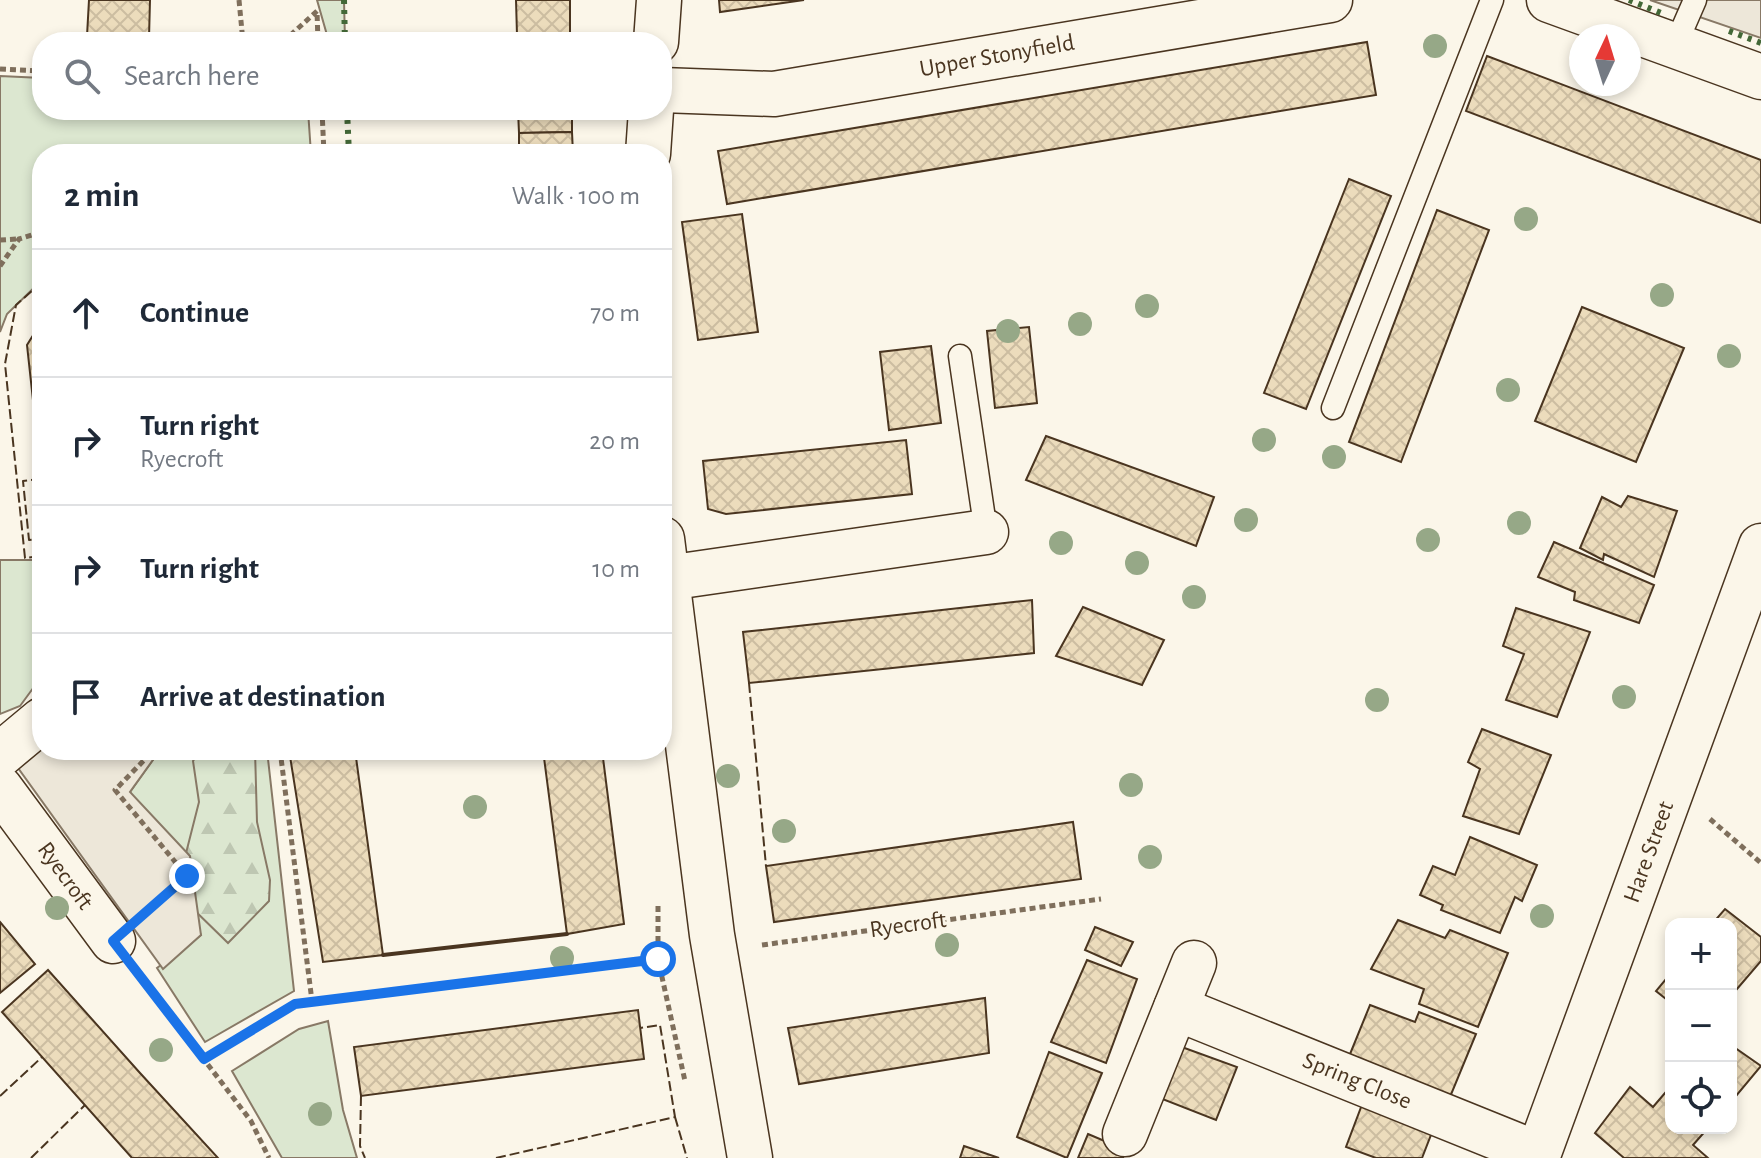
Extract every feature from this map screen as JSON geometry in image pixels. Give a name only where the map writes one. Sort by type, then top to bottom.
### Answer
[{"type":"street","points":[[657,32],[659,0]]},
{"type":"street","name":"Upper Stonyfield","points":[[672,90],[774,94],[1261,6],[1330,0]]},
{"type":"street","points":[[1549,0],[1761,77]]},
{"type":"street","points":[[649,144],[650,120]]},
{"type":"street","points":[[672,558],[986,532]]},
{"type":"street","name":"Hare Street","points":[[1538,1156],[1761,546]]},
{"type":"street","points":[[672,620],[715,951],[750,1158]]},
{"type":"street","points":[[0,755],[32,728]]},
{"type":"street","name":"Ryecroft","points":[[0,788],[113,941]]},
{"type":"street","points":[[1125,1134],[1194,963]]},
{"type":"street","name":"Spring Close","points":[[1176,1008],[1538,1156]]},
{"type":"lane","points":[[1333,408],[1492,0]]},
{"type":"lane","points":[[1675,46],[1695,0]]},
{"type":"lane","points":[[960,356],[986,532]]},
{"type":"path","points":[[239,0],[242,32]]},
{"type":"path","points":[[294,32],[317,11],[318,32]]},
{"type":"path","points":[[0,69],[32,71]]},
{"type":"path","points":[[322,120],[324,144]]},
{"type":"path","points":[[0,240],[32,235]]},
{"type":"path","points":[[0,266],[19,239]]},
{"type":"path","points":[[144,760],[115,790],[187,876],[113,941],[251,1121],[269,1158]]},
{"type":"path","points":[[281,760],[312,1001]]},
{"type":"path","points":[[1673,787],[1761,863]]},
{"type":"path","name":"Ryecroft","points":[[715,951],[1101,899]]},
{"type":"path","points":[[204,1059],[295,1004],[658,959]]},
{"type":"green space","points":[[317,0],[344,0],[345,32],[326,32]]},
{"type":"green space","points":[[0,76],[32,78],[32,120],[309,120],[310,144],[32,144],[32,290],[7,314],[0,332]]},
{"type":"green space","points":[[0,560],[32,560],[32,690],[20,706],[0,714]]},
{"type":"green space","points":[[153,760],[268,760],[294,991],[205,1042],[157,968],[201,935],[130,792]]},
{"type":"green space","points":[[255,760],[257,822],[270,880],[269,901],[228,943],[187,903],[184,861],[199,802],[193,761]]},
{"type":"green space","points":[[328,1021],[343,1110],[357,1158],[282,1158],[232,1071],[299,1029]]},
{"type":"shaded area","points":[[1650,0],[1761,0],[1761,38]]},
{"type":"shaded area","points":[[32,706],[32,760],[153,760],[130,792],[190,856],[201,935],[163,969],[0,743],[0,730]]},
{"type":"building","points":[[89,0],[150,0],[149,32],[87,32]]},
{"type":"building","points":[[516,0],[570,0],[570,32],[517,32]]},
{"type":"building","points":[[719,0],[804,0],[720,12]]},
{"type":"building","points":[[1367,42],[1376,95],[727,204],[718,151]]},
{"type":"building","points":[[1487,56],[1569,87],[1569,96],[1592,96],[1761,160],[1761,223],[1466,111]]},
{"type":"building","points":[[518,120],[572,120],[572,132],[519,133]]},
{"type":"building","points":[[572,132],[573,144],[519,144],[519,133]]},
{"type":"building","points":[[1349,179],[1391,196],[1306,409],[1264,393]]},
{"type":"building","points":[[1437,210],[1489,230],[1401,462],[1349,442]]},
{"type":"building","points":[[742,214],[758,332],[698,340],[682,222]]},
{"type":"building","points":[[1582,307],[1684,348],[1636,462],[1535,421]]},
{"type":"building","points":[[1029,327],[1037,403],[995,408],[987,331]]},
{"type":"building","points":[[32,337],[32,391],[27,345]]},
{"type":"building","points":[[931,346],[941,423],[889,430],[880,352]]},
{"type":"building","points":[[1046,436],[1214,497],[1196,546],[1026,480]]},
{"type":"building","points":[[906,440],[912,494],[726,514],[708,509],[703,461]]},
{"type":"building","points":[[1628,496],[1677,511],[1654,577],[1604,554],[1603,560],[1580,548],[1602,497],[1621,507]]},
{"type":"building","points":[[1554,542],[1654,585],[1639,623],[1574,600],[1575,592],[1538,577]]},
{"type":"building","points":[[1032,600],[1034,653],[749,683],[743,632]]},
{"type":"building","points":[[1083,607],[1164,640],[1142,685],[1056,656]]},
{"type":"building","points":[[1516,608],[1590,632],[1557,717],[1506,700],[1524,654],[1503,646]]},
{"type":"building","points":[[1482,729],[1551,755],[1519,834],[1463,816],[1480,769],[1468,762]]},
{"type":"building","points":[[291,760],[356,760],[383,955],[323,962]]},
{"type":"building","points":[[544,760],[603,760],[624,924],[567,934]]},
{"type":"building","points":[[1073,822],[1081,879],[774,922],[766,866]]},
{"type":"building","points":[[1470,837],[1537,865],[1522,901],[1515,897],[1500,933],[1441,910],[1443,905],[1420,895],[1433,866],[1455,875]]},
{"type":"building","points":[[1725,909],[1737,918],[1717,918]]},
{"type":"building","points":[[1737,918],[1761,937],[1761,961],[1737,989]]},
{"type":"building","points":[[1398,920],[1445,938],[1450,930],[1508,953],[1478,1027],[1419,1004],[1424,989],[1371,969]]},
{"type":"building","points":[[0,922],[35,964],[0,993]]},
{"type":"building","points":[[1095,927],[1133,942],[1121,966],[1085,950]]},
{"type":"building","points":[[1087,960],[1137,979],[1106,1063],[1051,1042]]},
{"type":"building","points":[[48,970],[218,1158],[132,1158],[2,1012]]},
{"type":"building","points":[[1665,980],[1665,998],[1656,991]]},
{"type":"building","points":[[985,998],[989,1053],[799,1084],[788,1028]]},
{"type":"building","points":[[1370,1005],[1415,1022],[1419,1012],[1476,1034],[1450,1097],[1348,1059]]},
{"type":"building","points":[[638,1010],[644,1059],[361,1096],[354,1047]]},
{"type":"building","points":[[1168,1042],[1237,1067],[1216,1120],[1147,1093]]},
{"type":"building","points":[[1737,1049],[1761,1066],[1737,1095]]},
{"type":"building","points":[[1049,1052],[1102,1073],[1067,1158],[1017,1137]]},
{"type":"building","points":[[1630,1087],[1653,1107],[1665,1093],[1665,1134],[1703,1134],[1693,1145],[1708,1158],[1624,1158],[1595,1133]]},
{"type":"building","points":[[1363,1102],[1434,1127],[1422,1158],[1376,1158],[1346,1147]]},
{"type":"building","points":[[1088,1134],[1126,1150],[1123,1158],[1078,1158]]},
{"type":"building","points":[[964,1146],[999,1158],[960,1158]]},
{"type":"hedge","points":[[344,0],[345,32]]},
{"type":"hedge","points":[[1629,0],[1666,15]]},
{"type":"hedge","points":[[1729,31],[1761,43]]},
{"type":"hedge","points":[[347,120],[349,144]]},
{"type":"fence","points":[[32,291],[16,305],[5,364],[25,558],[32,557]]},
{"type":"fence","points":[[32,480],[23,481],[29,540],[32,540]]},
{"type":"fence","points":[[749,683],[766,866]]},
{"type":"fence","points":[[496,1158],[675,1117],[660,1025],[640,1028]]},
{"type":"fence","points":[[0,1096],[42,1057]]},
{"type":"fence","points":[[361,1096],[360,1146],[365,1158]]},
{"type":"fence","points":[[31,1158],[85,1105]]},
{"type":"fence","points":[[675,1117],[687,1158]]},
{"type":"wall","points":[[383,955],[567,934]]},
{"type":"route","points":[[187,876],[113,941],[204,1059],[295,1004],[658,959]]}]
